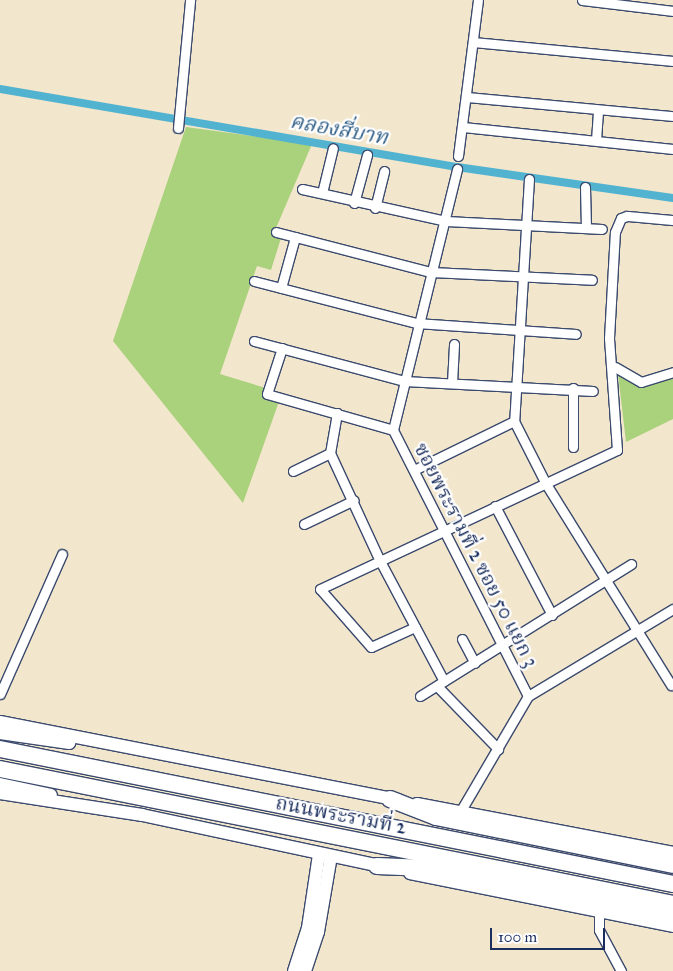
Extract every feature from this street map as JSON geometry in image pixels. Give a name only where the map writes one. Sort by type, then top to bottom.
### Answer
[{"type":"highway","name":"ถนนพระรามที่ 2","points":[[0,741],[387,819],[673,873]]},
{"type":"highway","points":[[0,749],[673,884]]},
{"type":"highway","name":"ถนนพระรามที่ 2","points":[[0,767],[673,902]]},
{"type":"highway","points":[[0,767],[673,902]]},
{"type":"highway","points":[[390,799],[436,817],[673,865]]},
{"type":"highway","points":[[387,819],[436,817]]},
{"type":"highway","points":[[382,845],[426,868]]},
{"type":"highway","points":[[377,866],[426,868],[542,892],[672,923]]},
{"type":"main road","name":"ถนนพระรามที่ 2","points":[[0,722],[108,746],[673,853]]},
{"type":"main road","points":[[0,733],[108,746]]},
{"type":"main road","points":[[0,784],[117,811]]},
{"type":"main road","name":"ถนนพระรามที่ 2","points":[[0,793],[117,811],[598,912],[672,923]]},
{"type":"main road","points":[[305,971],[325,855]]},
{"type":"main road","points":[[294,971],[316,914]]},
{"type":"street","points":[[178,128],[182,114],[190,0]]},
{"type":"street","points":[[458,156],[478,0]]},
{"type":"street","points":[[582,0],[669,10],[666,0]]},
{"type":"street","points":[[473,42],[673,61]]},
{"type":"street","points":[[467,97],[673,116]]},
{"type":"street","points":[[596,140],[598,110]]},
{"type":"street","points":[[463,127],[673,149]]},
{"type":"street","points":[[322,193],[333,148]]},
{"type":"street","points":[[354,203],[367,156]]},
{"type":"street","points":[[282,348],[267,394],[393,430],[416,323],[446,221],[457,169]]},
{"type":"street","points":[[375,208],[384,171]]},
{"type":"street","points":[[529,179],[514,421],[546,484],[636,632],[671,685]]},
{"type":"street","points":[[586,188],[586,228]]},
{"type":"street","points":[[302,189],[375,208],[446,221],[602,229]]},
{"type":"street","points":[[415,628],[372,647],[320,593],[322,587],[546,484],[619,447],[615,367],[609,338],[617,226],[627,216],[673,220]]},
{"type":"street","points":[[276,232],[431,272],[592,280]]},
{"type":"street","points":[[281,288],[295,236]]},
{"type":"street","points":[[254,281],[416,323],[519,328],[576,334]]},
{"type":"street","points":[[254,341],[404,382],[452,383],[515,388],[573,388],[593,391]]},
{"type":"street","points":[[452,383],[454,344]]},
{"type":"street","points":[[615,367],[641,382],[673,372]]},
{"type":"street","points":[[573,388],[573,447]]},
{"type":"street","points":[[337,414],[330,453],[354,500],[379,560],[415,628],[440,684],[498,748]]},
{"type":"street","points":[[414,470],[514,421]]},
{"type":"street","name":"ซอยพระรามที่ 2 ซอย 50 แยก 3","points":[[393,430],[528,696]]},
{"type":"street","points":[[293,470],[330,453]]},
{"type":"street","points":[[304,524],[354,500]]},
{"type":"street","points":[[496,506],[552,615]]},
{"type":"street","points":[[0,694],[62,554]]},
{"type":"street","points":[[420,696],[631,564]]},
{"type":"street","points":[[460,812],[528,696],[673,609]]},
{"type":"street","points":[[462,639],[475,663]]},
{"type":"street","points":[[598,912],[599,930],[621,971]]},
{"type":"green space","points":[[186,127],[312,144],[273,235],[281,238],[271,270],[257,266],[220,374],[282,393],[243,503],[113,341]]},
{"type":"green space","points":[[618,374],[641,386],[673,377],[673,419],[626,442]]},
{"type":"waterway","name":"คลองสี่บาท","points":[[0,89],[457,167],[673,198]]}]
